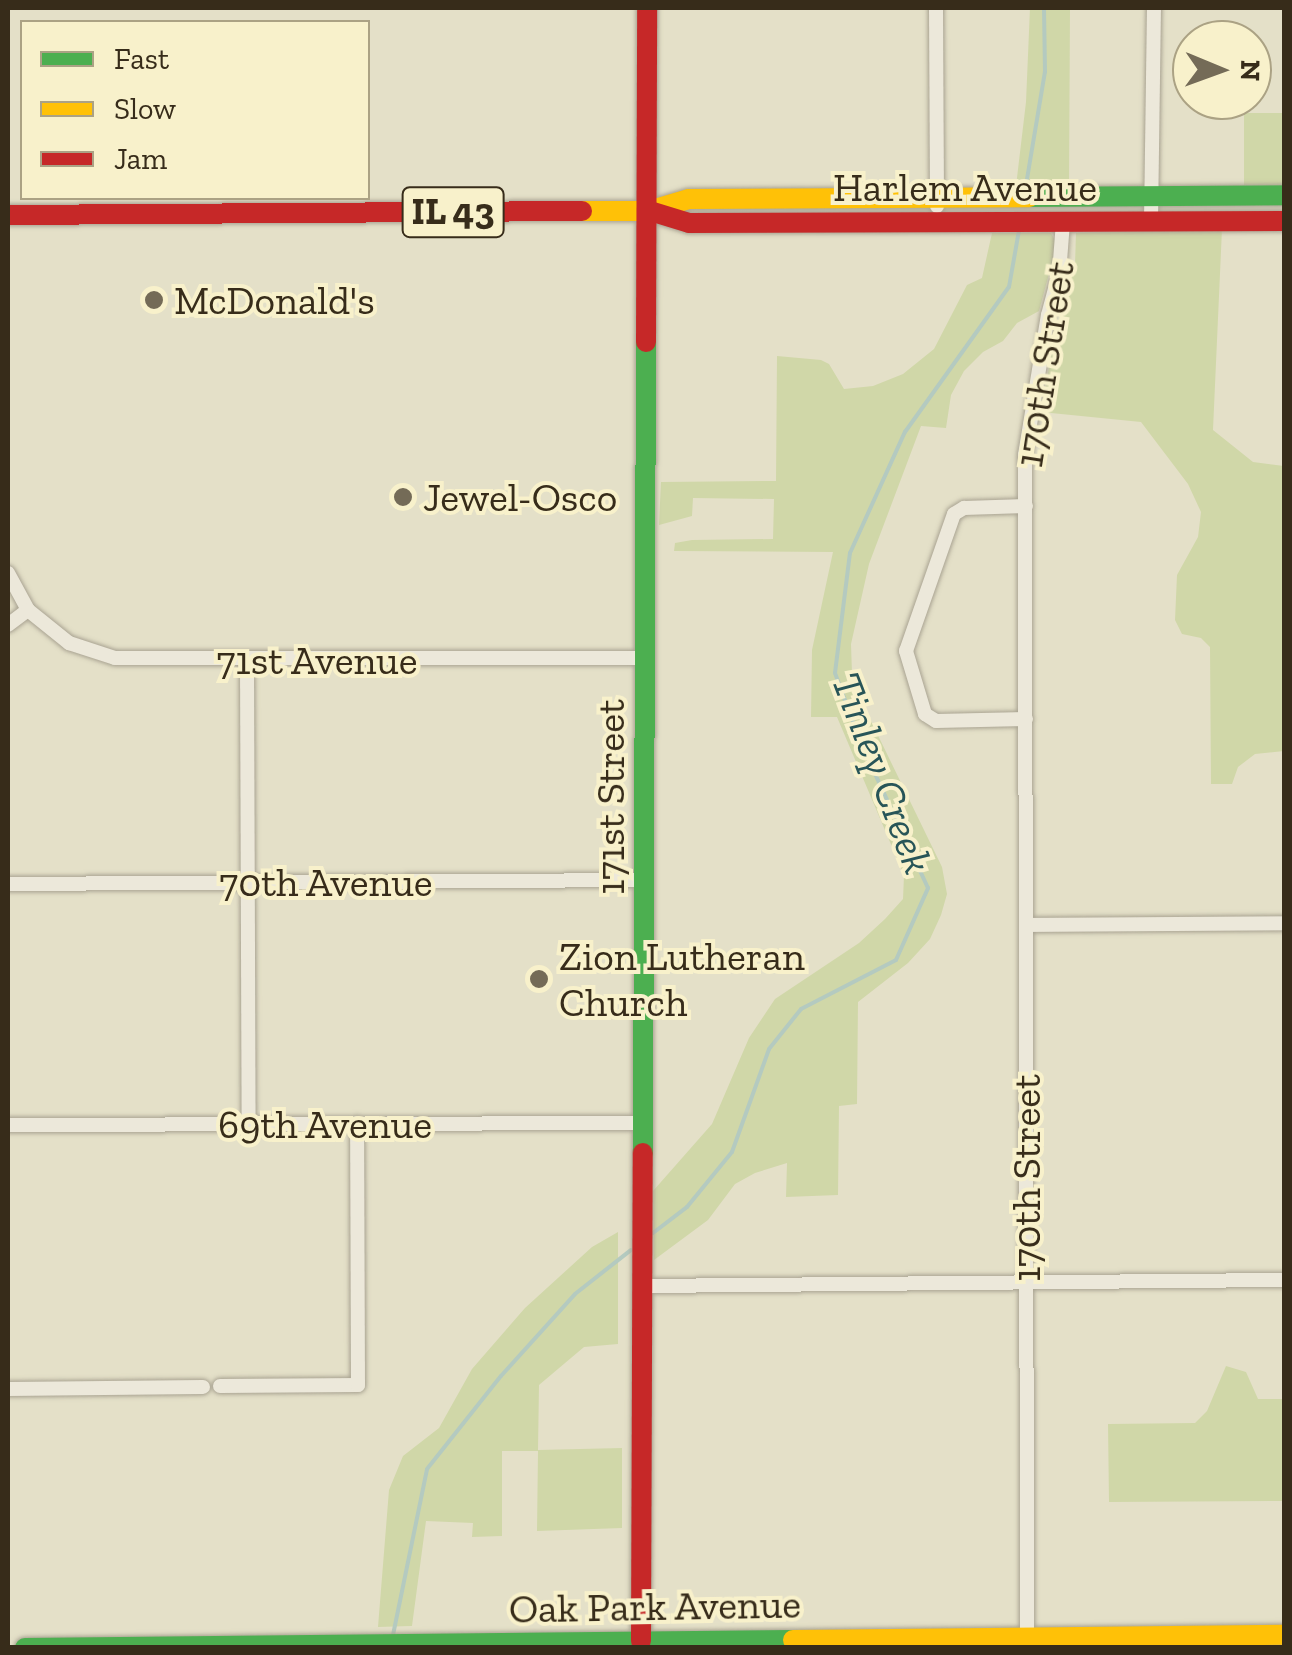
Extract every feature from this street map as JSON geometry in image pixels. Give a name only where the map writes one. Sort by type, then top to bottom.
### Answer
[{"type":"street","name":"171st Street","points":[[641,1644],[647,8]]},
{"type":"street","points":[[936,8],[937,222]]},
{"type":"street","points":[[1151,221],[1154,8]]},
{"type":"street","name":"Harlem Avenue","points":[[8,215],[648,210],[689,199],[1284,196]]},
{"type":"street","name":"Harlem Avenue","points":[[648,210],[689,222],[1284,221]]},
{"type":"street","name":"170th Street","points":[[1027,1642],[1026,506],[1028,437],[1048,315],[1060,274],[1063,222]]},
{"type":"street","name":"170th Street","points":[[1026,506],[964,508],[954,514],[906,651],[925,714],[936,721],[1026,719]]},
{"type":"street","points":[[8,573],[28,610],[8,626]]},
{"type":"street","name":"71st Avenue","points":[[28,610],[69,643],[115,658],[646,658]]},
{"type":"street","points":[[247,661],[248,1124]]},
{"type":"street","name":"70th Avenue","points":[[8,884],[645,880]]},
{"type":"street","points":[[1026,925],[1284,923]]},
{"type":"street","name":"69th Avenue","points":[[8,1125],[644,1122]]},
{"type":"street","points":[[220,1386],[358,1385],[357,1123]]},
{"type":"street","points":[[643,1286],[1284,1280]]},
{"type":"street","points":[[8,1388],[203,1387]]},
{"type":"street","name":"Oak Park Avenue","points":[[26,1648],[1027,1642],[1284,1635]]},
{"type":"green space","points":[[1030,8],[1070,8],[1069,187],[1016,186],[1026,102]]},
{"type":"green space","points":[[1272,113],[1284,113],[1284,185],[1244,185],[1244,120],[1272,120]]},
{"type":"green space","points":[[1222,229],[1213,430],[1253,462],[1284,466],[1284,751],[1255,754],[1238,767],[1232,784],[1211,784],[1210,647],[1201,638],[1182,634],[1175,620],[1177,575],[1198,537],[1201,512],[1188,484],[1141,422],[1041,412],[1055,333],[1075,264],[1076,233]]},
{"type":"green space","points":[[992,233],[1051,233],[1057,244],[1039,311],[1017,323],[1003,341],[983,352],[964,371],[951,395],[946,428],[921,426],[869,564],[851,644],[852,674],[871,721],[942,867],[947,894],[941,915],[930,939],[908,963],[858,1002],[857,1104],[839,1106],[838,1195],[786,1197],[787,1163],[755,1173],[735,1184],[708,1220],[654,1260],[653,1191],[712,1124],[749,1038],[775,999],[859,943],[885,919],[903,899],[904,875],[837,717],[811,717],[812,650],[833,552],[674,551],[675,543],[692,540],[773,539],[774,499],[693,498],[692,516],[659,525],[661,482],[776,481],[777,356],[821,360],[829,364],[844,389],[873,386],[903,374],[934,349],[967,285],[982,278]]},
{"type":"green space","points":[[618,1232],[618,1344],[584,1347],[539,1385],[538,1450],[622,1448],[622,1528],[537,1531],[538,1451],[502,1451],[502,1536],[472,1537],[473,1523],[426,1521],[412,1626],[378,1627],[389,1490],[403,1456],[439,1428],[472,1369],[525,1308],[592,1247]]},
{"type":"green space","points":[[1226,1366],[1246,1372],[1258,1399],[1284,1399],[1284,1501],[1109,1502],[1108,1424],[1195,1423],[1207,1411]]},
{"type":"waterway","name":"Tinley Creek","points":[[1025,191],[1045,72],[1044,8]]},
{"type":"waterway","name":"Tinley Creek","points":[[653,1233],[687,1207],[732,1152],[769,1049],[801,1009],[896,960],[928,888],[862,746],[835,673],[850,553],[905,432],[1009,287],[1019,230]]},
{"type":"waterway","name":"Tinley Creek","points":[[393,1635],[427,1469],[501,1376],[575,1294],[631,1250]]},
{"type":"traffic: fast","points":[[1029,197],[1284,195]]},
{"type":"traffic: fast","points":[[643,1153],[646,342]]},
{"type":"traffic: fast","points":[[25,1648],[793,1640]]},
{"type":"traffic: slow","points":[[582,211],[648,211],[689,199],[1029,197]]},
{"type":"traffic: slow","points":[[793,1640],[1284,1635]]},
{"type":"traffic: jam","points":[[646,342],[647,8]]},
{"type":"traffic: jam","points":[[8,215],[582,211]]},
{"type":"traffic: jam","points":[[650,211],[689,223],[1284,221]]},
{"type":"traffic: jam","points":[[641,1641],[643,1153]]},
{"type":"place","name":"McDonald's","points":[[154,300]]},
{"type":"place","name":"Jewel-Osco","points":[[403,497]]},
{"type":"place","name":"Zion Lutheran Church","points":[[539,979]]}]
